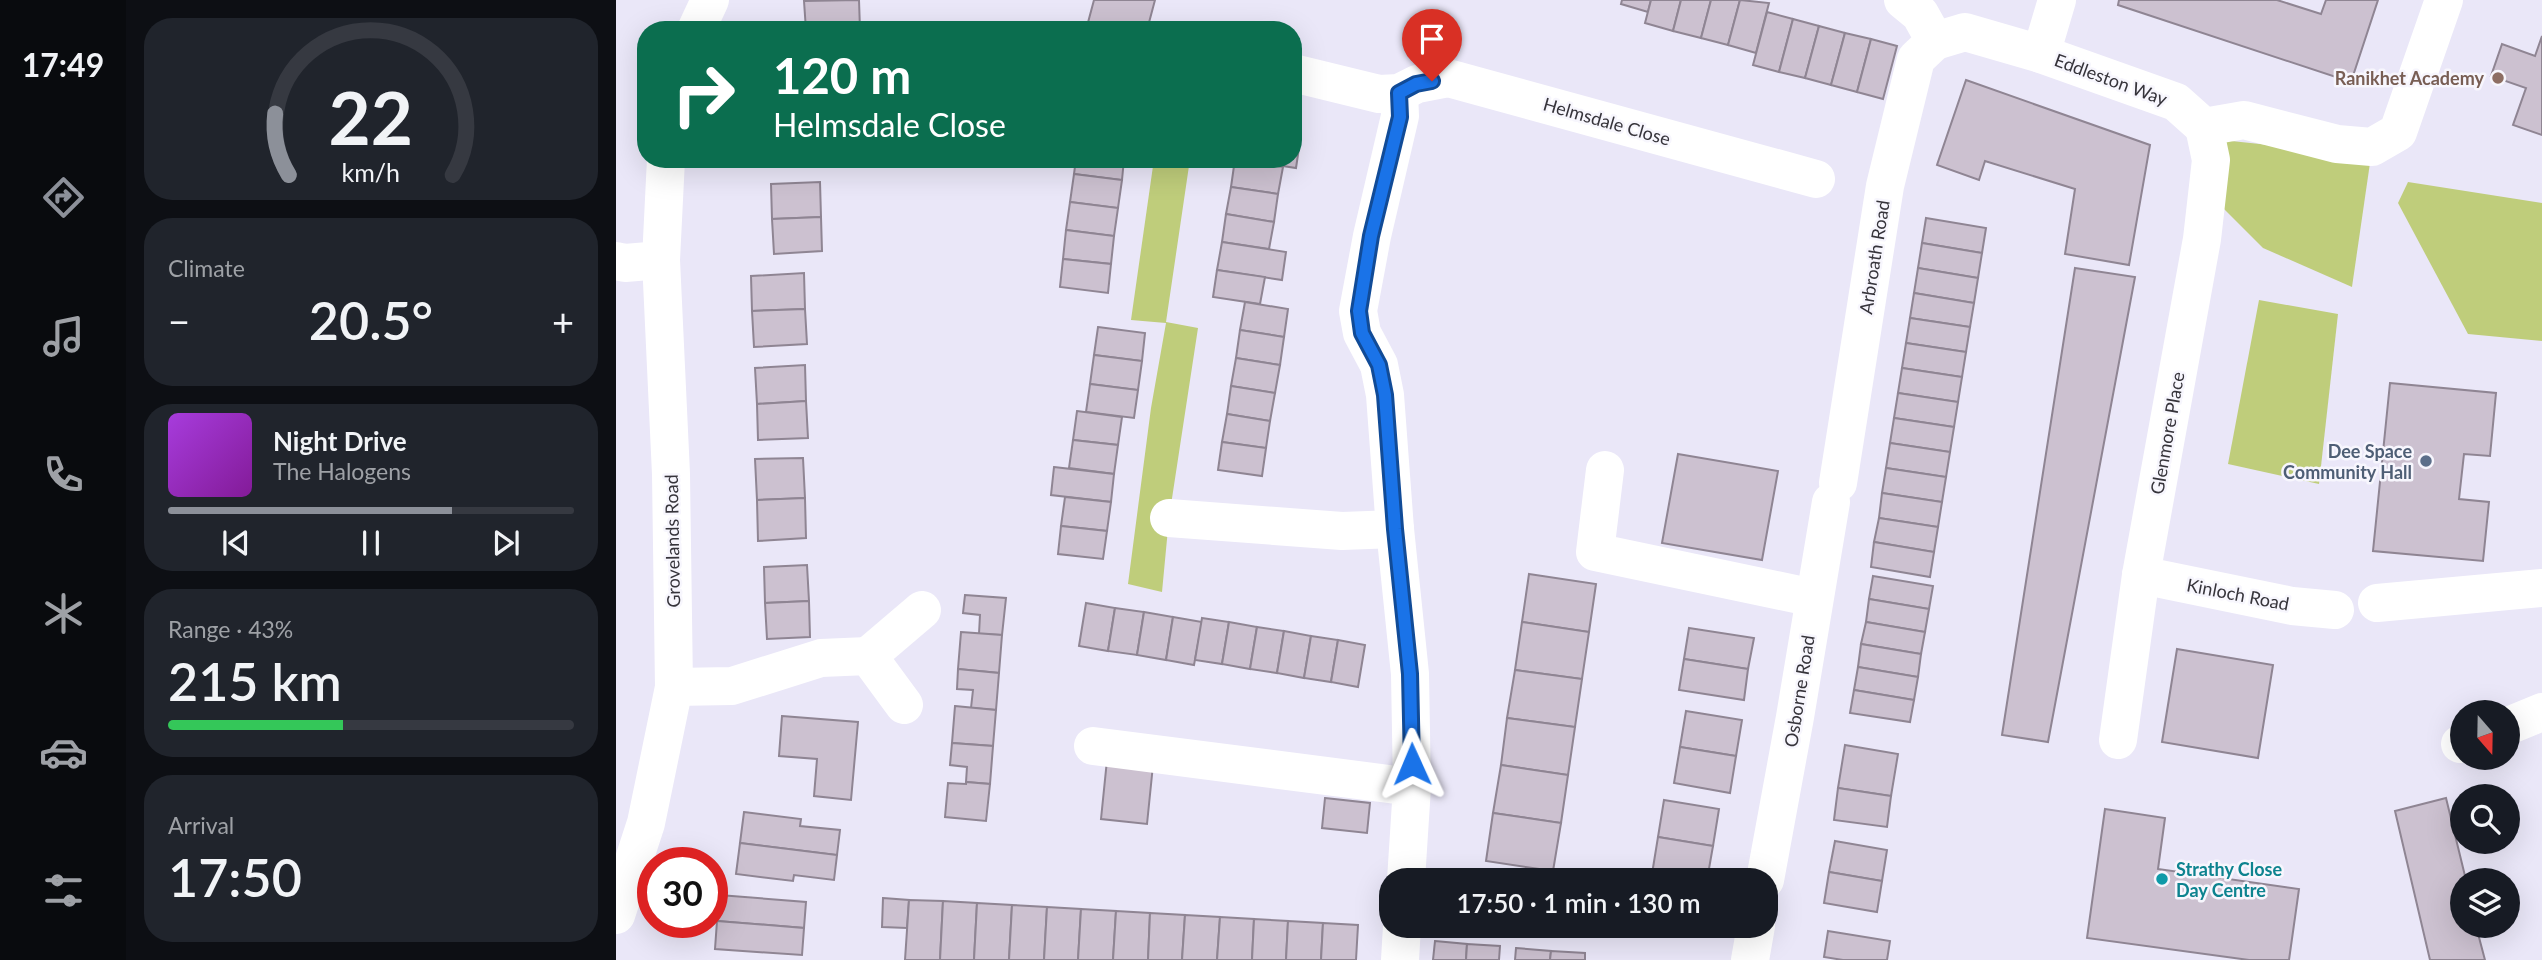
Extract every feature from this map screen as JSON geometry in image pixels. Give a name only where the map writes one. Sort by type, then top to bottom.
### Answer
[{"type":"street","points":[[700,21],[710,0]]},
{"type":"street","points":[[1903,0],[1920,14],[1935,41]]},
{"type":"street","points":[[2041,54],[2057,0]]},
{"type":"street","points":[[2204,127],[2244,120],[2337,144],[2372,147],[2399,132],[2444,0]]},
{"type":"street","name":"Eddleston Way","points":[[1935,41],[1965,32],[2041,54],[2176,102],[2204,127]]},
{"type":"street","name":"Arbroath Road","points":[[1834,492],[1885,186],[1916,59],[1935,41]]},
{"type":"street","name":"Helmsdale Close","points":[[1302,75],[1378,94],[1399,93],[1416,84],[1448,78],[1816,179]]},
{"type":"street","points":[[1399,93],[1400,117],[1371,236],[1359,311],[1362,333],[1379,365],[1385,395],[1410,674],[1412,787],[1407,868]]},
{"type":"street","name":"Glenmore Place","points":[[2118,740],[2141,575],[2202,239],[2211,160],[2204,127]]},
{"type":"street","name":"Grovelands Road","points":[[616,915],[646,823],[674,687],[671,474],[661,260],[666,168]]},
{"type":"street","points":[[616,261],[625,263],[661,260]]},
{"type":"street","points":[[1605,470],[1595,551],[1814,598]]},
{"type":"street","name":"Osborne Road","points":[[1767,868],[1834,492]]},
{"type":"street","points":[[1169,518],[1342,531],[1395,529]]},
{"type":"street","name":"Kinloch Road","points":[[2141,575],[2292,606],[2335,610]]},
{"type":"street","points":[[2377,603],[2542,587]]},
{"type":"street","points":[[674,687],[732,686],[821,658],[868,656],[922,610]]},
{"type":"street","points":[[868,656],[904,705]]},
{"type":"street","points":[[2520,721],[2542,712]]},
{"type":"street","points":[[1093,746],[1412,787]]},
{"type":"street","points":[[1400,960],[1401,938]]},
{"type":"street","points":[[1750,960],[1754,938]]},
{"type":"green space","points":[[2222,140],[2371,156],[2352,287],[2263,248],[2219,204]]},
{"type":"green space","points":[[1153,168],[1189,168],[1166,322],[1198,328],[1169,518],[1162,592],[1128,584],[1151,408],[1166,323],[1131,320]]},
{"type":"green space","points":[[2408,182],[2542,203],[2542,341],[2468,334],[2398,203]]},
{"type":"green space","points":[[2259,300],[2338,314],[2319,484],[2228,464]]},
{"type":"building","points":[[859,0],[860,21],[805,21],[804,1]]},
{"type":"building","points":[[1094,0],[1155,0],[1149,21],[1088,21]]},
{"type":"building","points":[[1622,0],[1651,0],[1648,12],[1621,4]]},
{"type":"building","points":[[1651,0],[1681,0],[1673,31],[1645,23]]},
{"type":"building","points":[[1681,0],[1711,0],[1701,38],[1673,31]]},
{"type":"building","points":[[1711,0],[1740,0],[1728,45],[1701,38]]},
{"type":"building","points":[[1740,0],[1769,3],[1756,53],[1728,45]]},
{"type":"building","points":[[2119,0],[2277,0],[2321,14],[2326,0],[2378,0],[2351,82],[2118,5]]},
{"type":"building","points":[[1767,12],[1793,19],[1779,72],[1753,65]]},
{"type":"building","points":[[1793,19],[1819,26],[1805,78],[1779,72]]},
{"type":"building","points":[[1819,26],[1845,33],[1831,85],[1805,78]]},
{"type":"building","points":[[1845,33],[1871,39],[1857,92],[1831,85]]},
{"type":"building","points":[[2542,36],[2542,135],[2513,125],[2526,88],[2491,76],[2502,44],[2535,56]]},
{"type":"building","points":[[1871,39],[1897,46],[1883,99],[1857,92]]},
{"type":"building","points":[[1966,80],[2150,145],[2129,265],[2065,254],[2075,189],[1985,161],[1979,180],[1937,165]]},
{"type":"building","points":[[1075,168],[1123,168],[1122,180],[1074,174]]},
{"type":"building","points":[[1234,168],[1283,168],[1278,194],[1231,187]]},
{"type":"building","points":[[1074,174],[1122,180],[1118,208],[1070,202]]},
{"type":"building","points":[[820,182],[821,217],[772,219],[771,184]]},
{"type":"building","points":[[1231,187],[1278,194],[1274,222],[1226,214]]},
{"type":"building","points":[[1070,202],[1118,208],[1114,236],[1066,230]]},
{"type":"building","points":[[1226,214],[1274,222],[1269,249],[1222,242]]},
{"type":"building","points":[[821,217],[822,251],[774,254],[772,219]]},
{"type":"building","points":[[1926,218],[1986,228],[1982,253],[1922,243]]},
{"type":"building","points":[[1066,230],[1114,236],[1111,264],[1063,259]]},
{"type":"building","points":[[1222,242],[1286,252],[1282,280],[1217,270]]},
{"type":"building","points":[[1922,243],[1982,253],[1978,278],[1918,268]]},
{"type":"building","points":[[1063,259],[1111,264],[1108,293],[1060,287]]},
{"type":"building","points":[[1918,268],[1978,278],[1974,303],[1914,293]]},
{"type":"building","points":[[2075,268],[2135,277],[2048,742],[2002,735]]},
{"type":"building","points":[[1217,270],[1265,277],[1260,304],[1213,297]]},
{"type":"building","points":[[804,273],[805,309],[752,311],[751,276]]},
{"type":"building","points":[[1914,293],[1974,303],[1970,327],[1910,318]]},
{"type":"building","points":[[1245,302],[1288,309],[1284,337],[1240,330]]},
{"type":"building","points":[[805,309],[807,344],[754,347],[752,311]]},
{"type":"building","points":[[1910,318],[1970,327],[1966,352],[1906,343]]},
{"type":"building","points":[[1098,327],[1145,333],[1142,361],[1094,355]]},
{"type":"building","points":[[1240,330],[1284,337],[1280,365],[1236,358]]},
{"type":"building","points":[[1906,343],[1966,352],[1962,377],[1902,368]]},
{"type":"building","points":[[1094,355],[1142,361],[1138,390],[1090,384]]},
{"type":"building","points":[[1236,358],[1280,365],[1275,393],[1231,386]]},
{"type":"building","points":[[805,365],[806,401],[757,404],[755,368]]},
{"type":"building","points":[[1902,368],[1962,377],[1958,402],[1898,393]]},
{"type":"building","points":[[2390,383],[2496,393],[2490,456],[2464,454],[2459,499],[2489,502],[2483,561],[2373,551]]},
{"type":"building","points":[[1090,384],[1138,390],[1134,418],[1086,412]]},
{"type":"building","points":[[1231,386],[1275,393],[1270,421],[1227,414]]},
{"type":"building","points":[[1898,393],[1958,402],[1954,427],[1894,418]]},
{"type":"building","points":[[806,401],[808,438],[758,440],[757,404]]},
{"type":"building","points":[[1077,411],[1122,417],[1118,445],[1073,440]]},
{"type":"building","points":[[1227,414],[1270,421],[1266,448],[1222,442]]},
{"type":"building","points":[[1894,418],[1954,427],[1950,452],[1890,443]]},
{"type":"building","points":[[1073,440],[1118,445],[1114,474],[1069,468]]},
{"type":"building","points":[[1222,442],[1266,448],[1262,476],[1218,470]]},
{"type":"building","points":[[1890,443],[1950,452],[1946,477],[1886,468]]},
{"type":"building","points":[[1678,454],[1778,471],[1762,560],[1662,543]]},
{"type":"building","points":[[803,458],[805,498],[757,500],[755,459]]},
{"type":"building","points":[[1054,467],[1114,474],[1111,502],[1051,495]]},
{"type":"building","points":[[1886,468],[1946,477],[1942,502],[1882,493]]},
{"type":"building","points":[[1882,493],[1942,502],[1938,527],[1879,518]]},
{"type":"building","points":[[1065,497],[1111,502],[1107,531],[1061,526]]},
{"type":"building","points":[[805,498],[806,538],[758,541],[757,500]]},
{"type":"building","points":[[1879,518],[1938,527],[1934,552],[1874,542]]},
{"type":"building","points":[[1061,526],[1107,531],[1103,559],[1058,554]]},
{"type":"building","points":[[1874,542],[1934,552],[1930,577],[1871,567]]},
{"type":"building","points":[[807,565],[809,601],[765,603],[764,567]]},
{"type":"building","points":[[1529,574],[1596,584],[1589,632],[1522,622]]},
{"type":"building","points":[[1873,576],[1933,586],[1929,609],[1869,599]]},
{"type":"building","points":[[965,595],[1006,598],[1002,635],[979,634],[980,615],[963,613]]},
{"type":"building","points":[[1869,599],[1929,609],[1925,632],[1866,622]]},
{"type":"building","points":[[809,601],[810,637],[767,639],[765,603]]},
{"type":"building","points":[[1086,603],[1115,608],[1108,651],[1079,646]]},
{"type":"building","points":[[1115,608],[1144,612],[1137,655],[1108,651]]},
{"type":"building","points":[[1144,612],[1173,617],[1166,660],[1137,655]]},
{"type":"building","points":[[1173,617],[1202,622],[1194,665],[1166,660]]},
{"type":"building","points":[[1202,618],[1229,622],[1222,664],[1195,660]]},
{"type":"building","points":[[1229,622],[1257,627],[1250,669],[1222,664]]},
{"type":"building","points":[[1522,622],[1589,632],[1582,679],[1515,670]]},
{"type":"building","points":[[1866,622],[1925,632],[1921,654],[1861,644]]},
{"type":"building","points":[[1257,627],[1284,631],[1277,673],[1250,669]]},
{"type":"building","points":[[1689,628],[1754,638],[1748,669],[1684,659]]},
{"type":"building","points":[[1284,631],[1311,636],[1304,678],[1277,673]]},
{"type":"building","points":[[961,632],[1002,635],[999,673],[958,669]]},
{"type":"building","points":[[1311,636],[1338,640],[1331,682],[1304,678]]},
{"type":"building","points":[[1338,640],[1365,645],[1358,687],[1331,682]]},
{"type":"building","points":[[1861,644],[1921,654],[1918,677],[1858,667]]},
{"type":"building","points":[[2177,649],[2273,665],[2258,758],[2162,742]]},
{"type":"building","points":[[1684,659],[1748,669],[1744,700],[1679,690]]},
{"type":"building","points":[[1858,667],[1918,677],[1914,700],[1854,690]]},
{"type":"building","points":[[958,669],[999,673],[996,710],[971,708],[973,690],[957,689]]},
{"type":"building","points":[[1515,670],[1582,679],[1575,727],[1507,718]]},
{"type":"building","points":[[1854,690],[1914,700],[1910,722],[1850,713]]},
{"type":"building","points":[[955,706],[996,710],[993,746],[952,743]]},
{"type":"building","points":[[1686,711],[1742,720],[1736,756],[1680,747]]},
{"type":"building","points":[[782,716],[858,722],[851,800],[814,796],[817,759],[779,756]]},
{"type":"building","points":[[1507,718],[1575,727],[1568,775],[1501,765]]},
{"type":"building","points":[[952,743],[993,746],[990,784],[966,782],[967,767],[950,765]]},
{"type":"building","points":[[1845,745],[1898,754],[1891,796],[1838,788]]},
{"type":"building","points":[[1680,747],[1736,756],[1730,793],[1674,783]]},
{"type":"building","points":[[1107,760],[1153,765],[1147,824],[1101,819]]},
{"type":"building","points":[[1501,765],[1568,775],[1561,823],[1493,813]]},
{"type":"building","points":[[948,783],[990,784],[986,821],[945,817]]},
{"type":"building","points":[[1838,788],[1891,796],[1887,827],[1834,820]]},
{"type":"building","points":[[1325,798],[1370,803],[1367,833],[1322,828]]},
{"type":"building","points":[[2446,798],[2450,814],[2450,854],[2460,854],[2463,868],[2450,868],[2450,938],[2479,938],[2485,960],[2430,960],[2395,811]]},
{"type":"building","points":[[1664,800],[1719,809],[1713,846],[1658,837]]},
{"type":"building","name":"Strathy Close Day Centre","points":[[2105,809],[2165,818],[2158,869],[2299,889],[2289,960],[2249,960],[2087,938]]},
{"type":"building","points":[[744,812],[801,819],[800,826],[840,830],[837,855],[740,843]]},
{"type":"building","points":[[1493,813],[1561,823],[1554,868],[1533,868],[1486,861]]},
{"type":"building","points":[[1658,837],[1713,846],[1709,868],[1653,868]]},
{"type":"building","points":[[1835,841],[1887,850],[1882,881],[1829,872]]},
{"type":"building","points":[[740,843],[837,855],[834,880],[794,875],[793,881],[736,874]]},
{"type":"building","points":[[1829,872],[1882,881],[1877,912],[1824,903]]},
{"type":"building","points":[[728,896],[806,902],[804,928],[728,922]]},
{"type":"building","points":[[883,898],[909,900],[907,928],[882,927]]},
{"type":"building","points":[[909,900],[943,901],[940,960],[905,960]]},
{"type":"building","points":[[943,901],[977,903],[974,960],[940,960]]},
{"type":"building","points":[[977,903],[1012,905],[1009,960],[974,960]]},
{"type":"building","points":[[1012,905],[1047,907],[1044,960],[1009,960]]},
{"type":"building","points":[[1047,907],[1081,909],[1078,960],[1044,960]]},
{"type":"building","points":[[1081,909],[1116,911],[1113,960],[1078,960]]},
{"type":"building","points":[[1116,911],[1150,913],[1148,960],[1113,960]]},
{"type":"building","points":[[1150,913],[1185,915],[1182,960],[1148,960]]},
{"type":"building","points":[[1185,915],[1220,917],[1217,960],[1182,960]]},
{"type":"building","points":[[1220,917],[1254,919],[1252,960],[1217,960]]},
{"type":"building","points":[[1254,919],[1288,921],[1286,960],[1252,960]]},
{"type":"building","points":[[1288,921],[1323,923],[1321,960],[1286,960]]},
{"type":"building","points":[[728,922],[804,928],[802,955],[715,949],[716,938],[728,938]]},
{"type":"building","points":[[1323,923],[1358,925],[1356,960],[1321,960]]},
{"type":"building","points":[[1828,931],[1890,941],[1887,960],[1824,957]]},
{"type":"building","points":[[1435,941],[1467,944],[1466,960],[1433,960]]},
{"type":"building","points":[[1467,944],[1500,946],[1499,960],[1466,960]]},
{"type":"building","points":[[1516,948],[1551,951],[1550,960],[1515,960]]},
{"type":"building","points":[[1551,951],[1585,953],[1585,960],[1550,960]]},
{"type":"place","name":"Ranikhet Academy","points":[[2498,78]]},
{"type":"place","name":"Dee Space Community Hall","points":[[2426,461]]},
{"type":"place","name":"Strathy Close Day Centre","points":[[2162,879]]},
{"type":"route","points":[[1412,764],[1410,674],[1385,395],[1379,365],[1362,333],[1359,311],[1371,236],[1400,117],[1399,93],[1416,84],[1432,81]]}]
